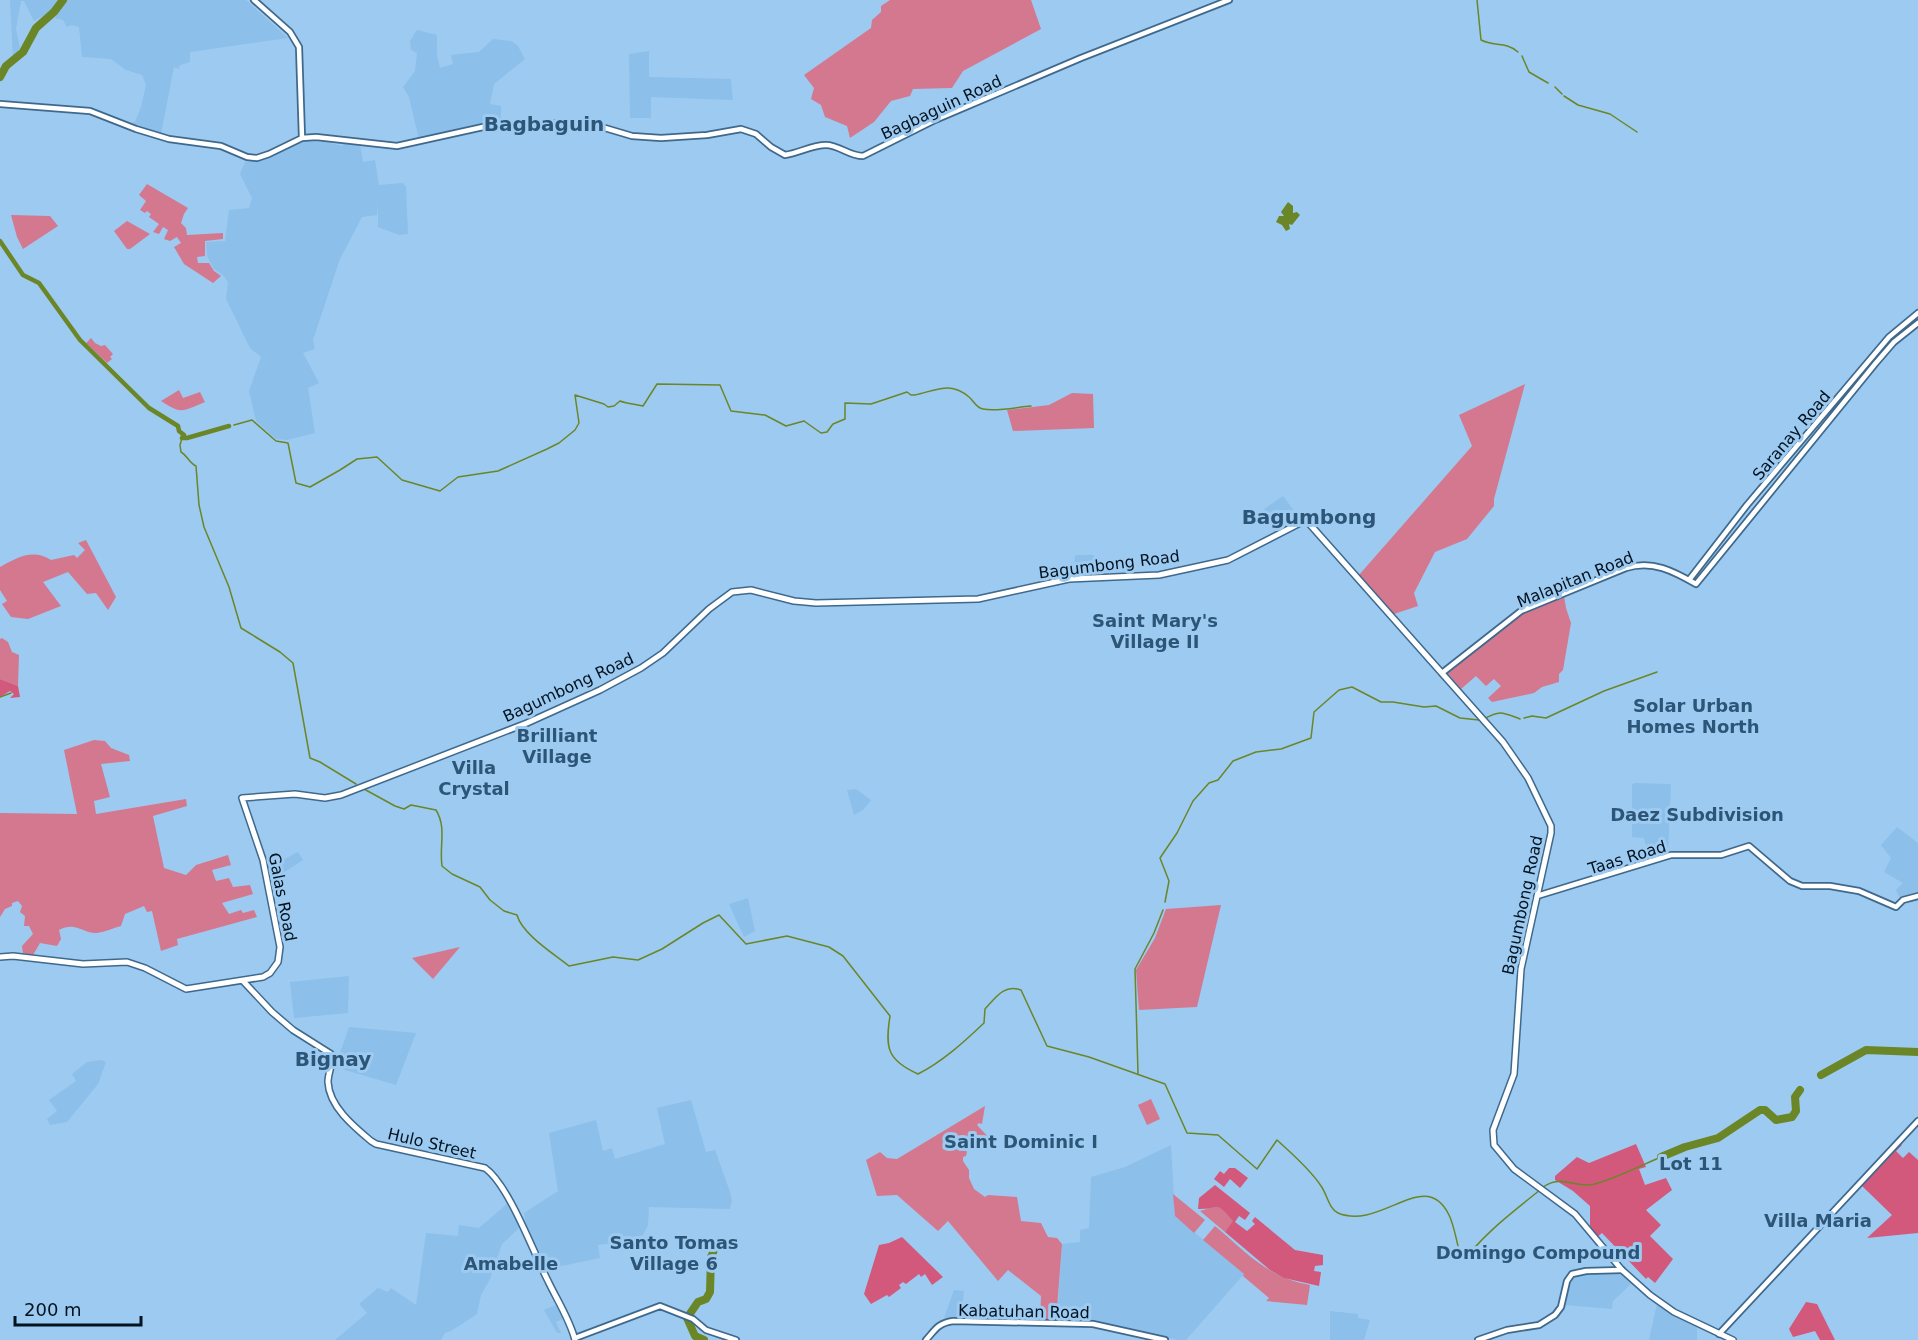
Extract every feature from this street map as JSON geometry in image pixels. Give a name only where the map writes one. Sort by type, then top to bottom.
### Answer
[{"type":"main road","name":"Bagumbong Road","points":[[242,798],[295,794],[325,798],[341,795],[527,723],[629,675],[663,653],[723,597],[736,591],[758,591],[794,601],[816,603],[978,599],[1069,579],[1152,576],[1228,560],[1306,520],[1503,742],[1528,778],[1551,826],[1521,969],[1514,1074],[1494,1125],[1492,1138],[1497,1149],[1509,1164],[1575,1214],[1622,1270],[1660,1304],[1733,1340]]},
{"type":"main road","name":"Galas Road","points":[[242,798],[263,860],[280,947],[278,962],[270,973],[263,977],[243,981]]},
{"type":"main road","points":[[0,957],[14,956],[83,964],[135,964],[183,989],[243,981]]},
{"type":"main road","name":"Hulo Street","points":[[243,981],[272,1012],[293,1030],[331,1054],[333,1061],[328,1082],[333,1101],[371,1141],[485,1168],[495,1177],[510,1203],[575,1339]]},
{"type":"street","points":[[0,104],[90,111],[169,139],[221,146],[247,158],[269,154],[302,138],[299,47],[290,32],[254,0]]},
{"type":"street","name":"Bagbaguin Road","points":[[302,138],[316,137],[397,146],[483,127],[556,123],[605,128],[632,136],[661,138],[707,135],[741,129],[756,134],[785,155],[830,145],[857,156],[863,156],[935,120],[1081,58],[1229,0]]},
{"type":"street","name":"Saranay Road","points":[[1689,580],[1747,505],[1888,337],[1918,313]]},
{"type":"street","name":"Saranay Road","points":[[1696,584],[1875,364],[1894,342],[1918,323]]},
{"type":"street","name":"Malapitan Road","points":[[1442,673],[1521,611],[1626,568],[1644,564],[1659,567],[1696,584]]},
{"type":"street","name":"Taas Road","points":[[1537,896],[1671,855],[1721,855],[1749,846],[1787,879],[1802,885],[1830,886],[1859,891],[1896,907],[1903,900],[1918,896]]},
{"type":"street","points":[[1719,1334],[1918,1121]]},
{"type":"street","points":[[1478,1340],[1507,1330],[1539,1324],[1555,1315],[1561,1307],[1566,1281],[1572,1274],[1586,1271],[1622,1270]]},
{"type":"street","points":[[575,1339],[656,1306],[664,1306],[687,1316],[706,1330],[736,1340]]},
{"type":"street","name":"Kabatuhan Road","points":[[926,1340],[942,1323],[953,1321],[1093,1324],[1165,1340]]},
{"type":"shaded area","points":[[10,0],[61,0],[54,10],[34,21],[24,1],[21,1],[16,29],[20,48],[13,58]]},
{"type":"shaded area","points":[[65,0],[246,0],[288,38],[190,52],[190,62],[180,65],[179,69],[174,67],[161,134],[132,125],[141,107],[146,85],[142,75],[126,70],[111,59],[82,57],[79,27],[71,25],[67,27],[63,20],[55,18]]},
{"type":"shaded area","points":[[890,0],[1031,0],[1041,29],[963,71],[952,88],[913,89],[910,96],[891,101],[874,122],[850,138],[847,126],[825,117],[821,105],[811,99],[814,88],[804,75],[871,28],[872,20],[881,12],[881,6]]},
{"type":"shaded area","points":[[417,30],[437,35],[437,55],[440,68],[453,64],[451,55],[479,52],[493,39],[511,41],[518,46],[525,59],[494,84],[490,104],[501,106],[501,123],[419,139],[409,97],[403,87],[415,71],[417,53],[411,50],[410,41]]},
{"type":"shaded area","points":[[649,51],[649,77],[731,79],[733,100],[651,97],[651,118],[630,118],[629,54]]},
{"type":"shaded area","points":[[300,141],[325,142],[343,146],[342,144],[360,144],[363,162],[375,160],[379,185],[403,183],[406,187],[408,234],[399,235],[378,227],[378,199],[377,215],[362,217],[340,259],[313,340],[315,349],[303,353],[319,383],[308,388],[315,433],[287,440],[276,439],[256,421],[249,391],[261,357],[250,348],[226,299],[228,282],[214,269],[207,256],[206,242],[225,241],[229,210],[249,208],[252,198],[240,174],[245,162],[271,157]]},
{"type":"shaded area","points":[[147,184],[188,208],[181,223],[186,228],[187,235],[223,233],[223,239],[205,241],[205,256],[197,257],[198,263],[209,263],[221,276],[213,283],[184,264],[174,247],[181,243],[177,237],[170,241],[164,239],[168,230],[163,227],[159,234],[153,232],[159,224],[149,217],[151,214],[147,211],[145,213],[140,210],[146,201],[139,195]]},
{"type":"shaded area","points":[[1288,202],[1293,206],[1293,213],[1297,212],[1300,215],[1292,225],[1289,224],[1290,229],[1286,231],[1276,222],[1279,216],[1284,216],[1281,212]]},
{"type":"shaded area","points":[[11,215],[50,216],[58,226],[23,249]]},
{"type":"shaded area","points":[[127,221],[150,234],[130,249],[127,249],[114,231]]},
{"type":"shaded area","points":[[91,338],[101,346],[105,345],[113,354],[110,357],[112,359],[107,363],[86,343]]},
{"type":"shaded area","points":[[1525,384],[1494,506],[1467,539],[1435,552],[1414,593],[1418,606],[1394,614],[1359,575],[1472,446],[1459,415]]},
{"type":"shaded area","points":[[179,390],[183,398],[200,392],[205,402],[192,408],[178,410],[161,401]]},
{"type":"shaded area","points":[[1072,393],[1093,394],[1094,428],[1013,431],[1007,410],[1049,405]]},
{"type":"shaded area","points":[[1283,496],[1301,520],[1281,531],[1264,509]]},
{"type":"shaded area","points":[[86,540],[116,597],[108,610],[96,593],[87,594],[68,572],[43,582],[61,606],[28,619],[11,617],[2,604],[7,601],[0,590],[0,567],[18,558],[31,555],[44,556],[51,560],[74,555],[77,558],[85,550],[78,543]]},
{"type":"shaded area","points":[[1075,555],[1094,555],[1093,575],[1074,575]]},
{"type":"shaded area","points":[[1564,596],[1571,623],[1559,682],[1542,687],[1534,693],[1492,702],[1488,698],[1501,686],[1494,679],[1486,686],[1476,676],[1461,689],[1447,673],[1522,613]]},
{"type":"shaded area","points":[[0,639],[8,642],[12,652],[19,655],[18,686],[0,679]]},
{"type":"shaded area","points":[[0,679],[18,686],[20,697],[10,698],[14,694],[10,691],[0,697]]},
{"type":"shaded area","points":[[94,740],[105,741],[111,748],[129,755],[130,761],[101,764],[110,797],[94,801],[96,814],[186,799],[187,806],[153,816],[164,868],[186,875],[196,865],[228,855],[231,865],[212,870],[216,881],[229,878],[233,887],[250,885],[253,894],[222,903],[229,914],[241,910],[243,913],[254,910],[257,917],[177,939],[178,945],[161,951],[152,911],[147,912],[144,906],[125,914],[121,926],[97,933],[75,927],[65,928],[59,930],[61,939],[57,946],[40,943],[33,955],[23,953],[22,946],[33,934],[29,926],[24,926],[25,916],[20,912],[22,906],[18,901],[12,903],[12,906],[5,909],[0,917],[0,813],[77,814],[64,750]]},
{"type":"shaded area","points":[[1634,783],[1671,784],[1668,854],[1650,859],[1644,838],[1632,837],[1632,785]]},
{"type":"shaded area","points":[[856,789],[871,800],[863,810],[854,815],[847,790]]},
{"type":"shaded area","points":[[1897,827],[1918,843],[1918,893],[1900,899],[1896,890],[1903,883],[1884,872],[1891,858],[1881,845]]},
{"type":"shaded area","points":[[298,852],[303,860],[272,880],[267,868]]},
{"type":"shaded area","points":[[748,898],[755,931],[744,937],[729,904]]},
{"type":"shaded area","points":[[1221,905],[1197,1007],[1139,1010],[1136,970],[1155,938],[1166,909]]},
{"type":"shaded area","points":[[460,947],[433,979],[412,958]]},
{"type":"shaded area","points":[[349,976],[348,1013],[294,1018],[290,982]]},
{"type":"shaded area","points":[[349,1027],[416,1033],[396,1085],[335,1067]]},
{"type":"shaded area","points":[[101,1060],[106,1062],[98,1084],[67,1122],[50,1125],[47,1119],[57,1111],[49,1100],[76,1081],[72,1074],[87,1062]]},
{"type":"shaded area","points":[[1151,1099],[1160,1119],[1147,1125],[1138,1105]]},
{"type":"shaded area","points":[[691,1100],[706,1152],[715,1150],[730,1192],[732,1201],[730,1209],[649,1207],[648,1225],[643,1235],[622,1242],[598,1245],[600,1258],[552,1268],[547,1256],[539,1257],[527,1232],[524,1213],[558,1191],[549,1133],[596,1120],[603,1151],[612,1148],[615,1159],[665,1144],[657,1108]]},
{"type":"shaded area","points":[[985,1106],[982,1124],[977,1125],[991,1140],[992,1145],[990,1149],[982,1147],[976,1138],[971,1140],[965,1149],[967,1152],[963,1161],[969,1170],[969,1178],[974,1189],[985,1197],[988,1195],[1017,1197],[1021,1221],[1041,1223],[1048,1237],[1057,1238],[1062,1244],[1056,1321],[1040,1321],[1041,1296],[1008,1270],[998,1281],[948,1221],[938,1231],[897,1195],[877,1196],[866,1160],[880,1152],[887,1158],[897,1159]]},
{"type":"shaded area","points":[[1900,1143],[1902,1145],[1896,1151],[1903,1158],[1909,1152],[1918,1160],[1918,1233],[1867,1238],[1892,1215],[1861,1185]]},
{"type":"shaded area","points":[[1636,1144],[1646,1167],[1639,1169],[1645,1185],[1666,1178],[1672,1190],[1646,1210],[1661,1225],[1650,1236],[1673,1259],[1655,1283],[1648,1277],[1646,1279],[1602,1233],[1596,1238],[1590,1229],[1590,1206],[1573,1191],[1555,1180],[1555,1176],[1577,1157],[1589,1163]]},
{"type":"shaded area","points":[[1171,1145],[1175,1216],[1244,1274],[1186,1340],[1090,1320],[1057,1320],[1062,1244],[1080,1242],[1080,1230],[1089,1228],[1091,1177],[1125,1167]]},
{"type":"shaded area","points":[[1229,1168],[1235,1168],[1248,1178],[1240,1188],[1230,1179],[1224,1187],[1214,1179],[1220,1171],[1224,1174]]},
{"type":"shaded area","points":[[1215,1185],[1250,1213],[1245,1220],[1239,1216],[1235,1222],[1247,1231],[1255,1224],[1252,1221],[1255,1217],[1295,1250],[1323,1255],[1323,1265],[1315,1266],[1314,1271],[1321,1272],[1319,1286],[1284,1278],[1270,1270],[1225,1232],[1233,1221],[1223,1210],[1217,1207],[1198,1209],[1199,1198]]},
{"type":"shaded area","points":[[1173,1194],[1205,1220],[1194,1233],[1175,1216]]},
{"type":"shaded area","points":[[508,1203],[520,1227],[502,1244],[490,1279],[481,1295],[477,1314],[445,1333],[441,1340],[335,1340],[367,1313],[359,1304],[378,1288],[388,1292],[391,1288],[416,1305],[426,1233],[458,1236],[459,1225],[479,1228]]},
{"type":"shaded area","points":[[1217,1206],[1225,1210],[1234,1221],[1225,1232],[1200,1211]]},
{"type":"shaded area","points":[[1215,1226],[1258,1263],[1295,1282],[1310,1285],[1307,1305],[1266,1301],[1269,1298],[1203,1240]]},
{"type":"shaded area","points":[[902,1237],[943,1277],[932,1285],[925,1274],[921,1277],[919,1274],[906,1284],[903,1282],[899,1285],[901,1288],[889,1297],[887,1295],[871,1304],[864,1294],[879,1245]]},
{"type":"shaded area","points":[[1622,1271],[1633,1282],[1613,1301],[1612,1309],[1565,1305],[1569,1282],[1574,1276],[1581,1273]]},
{"type":"shaded area","points":[[954,1290],[964,1291],[961,1318],[944,1318]]},
{"type":"shaded area","points":[[1806,1302],[1817,1304],[1835,1340],[1820,1340],[1815,1331],[1793,1337],[1789,1329]]},
{"type":"shaded area","points":[[1657,1304],[1697,1326],[1697,1340],[1649,1340]]},
{"type":"shaded area","points":[[556,1305],[563,1319],[556,1322],[561,1333],[557,1333],[544,1310]]},
{"type":"shaded area","points":[[1330,1311],[1358,1314],[1358,1318],[1370,1320],[1364,1340],[1330,1340]]},
{"type":"waterway","points":[[0,77],[6,66],[23,52],[36,28],[54,12],[63,0]]},
{"type":"waterway","points":[[1477,0],[1481,40],[1509,46],[1518,52]]},
{"type":"waterway","points":[[1522,56],[1529,72],[1548,83]]},
{"type":"waterway","points":[[1555,87],[1562,94]]},
{"type":"waterway","points":[[1564,96],[1578,105],[1610,114],[1637,132]]},
{"type":"waterway","points":[[0,241],[23,275],[39,283],[80,340],[149,408],[178,426],[179,431],[184,435],[182,438],[229,426]]},
{"type":"waterway","points":[[234,425],[252,420],[276,441],[288,443],[296,483],[310,487],[357,459],[377,457],[402,480],[440,491],[458,477],[498,471],[559,443],[575,430],[579,423],[575,395],[608,407],[620,401],[643,406],[657,384],[720,385],[731,411],[765,415],[786,426],[804,421],[821,433],[827,432],[833,424],[845,419],[845,403],[871,404],[907,392],[915,395],[950,388],[962,392],[983,409],[1001,410],[1031,406]]},
{"type":"waterway","points":[[182,438],[181,452],[196,466],[199,505],[204,527],[229,587],[241,628],[280,652],[293,663],[310,758],[356,784]]},
{"type":"waterway","points":[[1524,718],[1532,716],[1546,718],[1604,691],[1657,672]]},
{"type":"waterway","points":[[1165,902],[1169,881],[1160,858],[1177,833],[1193,801],[1209,783],[1218,780],[1233,761],[1256,752],[1281,749],[1311,738],[1314,712],[1339,690],[1352,687],[1381,702],[1424,707],[1436,706],[1460,718],[1479,720]]},
{"type":"waterway","points":[[0,697],[11,693]]},
{"type":"waterway","points":[[1484,719],[1501,713],[1520,719]]},
{"type":"waterway","points":[[364,789],[404,809],[411,805],[436,810],[442,830],[442,866],[452,874],[480,887],[490,900],[504,911],[517,915],[532,936],[569,966],[613,957],[638,960],[662,949],[719,915],[746,944],[787,936],[829,947],[843,956],[890,1016],[888,1045],[894,1058],[918,1074],[944,1058],[984,1023],[985,1009],[997,996],[1005,990],[1021,990],[1047,1046],[1089,1057],[1165,1084],[1187,1133],[1218,1135],[1257,1169],[1277,1140],[1312,1174],[1323,1189],[1332,1208],[1338,1213],[1354,1216],[1370,1214],[1415,1198],[1428,1197],[1439,1202],[1449,1215],[1459,1250],[1470,1253],[1494,1228],[1540,1190]]},
{"type":"waterway","points":[[1138,1073],[1135,969],[1163,910]]},
{"type":"waterway","points":[[1821,1075],[1866,1050],[1918,1052]]},
{"type":"waterway","points":[[1661,1157],[1685,1147],[1718,1138],[1760,1110],[1765,1110],[1776,1120],[1792,1117],[1796,1111],[1795,1097],[1800,1090]]},
{"type":"waterway","points":[[1543,1187],[1560,1181],[1583,1185],[1596,1184],[1661,1157]]},
{"type":"waterway","points":[[704,1340],[695,1336],[687,1318],[698,1302],[706,1299],[710,1292],[711,1257],[718,1241]]},
{"type":"district","name":"Bagbaguin","points":[[544,124]]},
{"type":"district","name":"Bagumbong","points":[[1309,517]]},
{"type":"district","name":"Saint Mary's Village II","points":[[1155,631]]},
{"type":"district","name":"Solar Urban Homes North","points":[[1693,716]]},
{"type":"district","name":"Brilliant Village","points":[[557,746]]},
{"type":"district","name":"Villa Crystal","points":[[474,778]]},
{"type":"district","name":"Daez Subdivision","points":[[1697,815]]},
{"type":"district","name":"Bignay","points":[[333,1059]]},
{"type":"district","name":"Saint Dominic I","points":[[1021,1142]]},
{"type":"district","name":"Lot 11","points":[[1691,1164]]},
{"type":"district","name":"Villa Maria","points":[[1818,1221]]},
{"type":"district","name":"Santo Tomas Village 6","points":[[674,1253]]},
{"type":"district","name":"Domingo Compound","points":[[1538,1253]]},
{"type":"district","name":"Amabelle","points":[[511,1264]]}]
